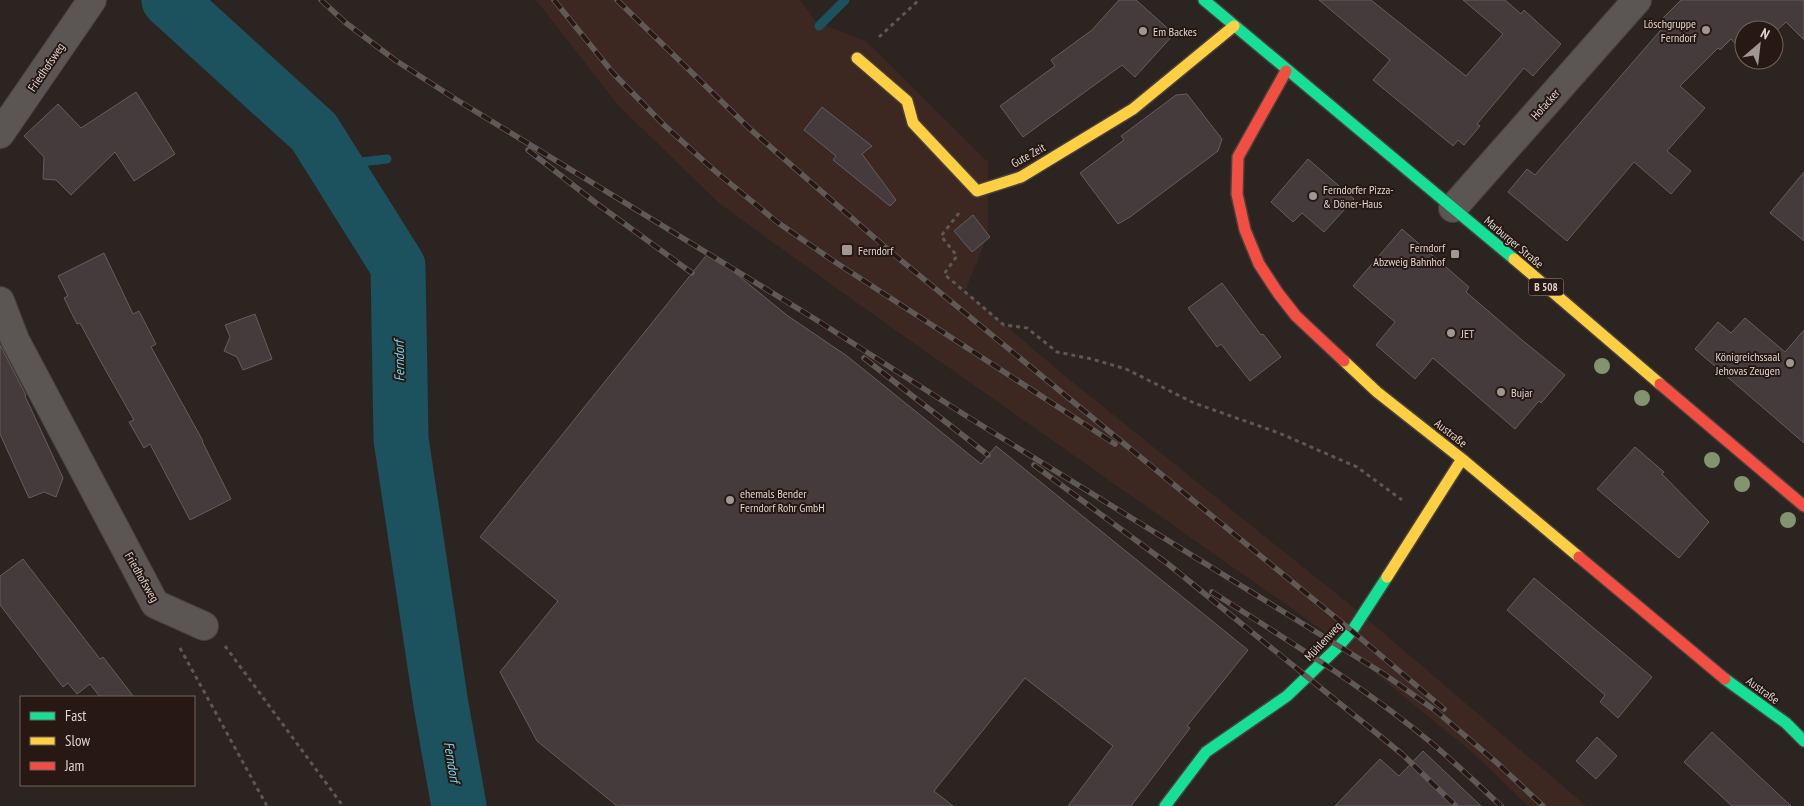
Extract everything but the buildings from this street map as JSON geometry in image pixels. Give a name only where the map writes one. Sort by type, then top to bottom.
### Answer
[{"type":"street","name":"Friedhofsweg","points":[[3,123],[92,0]]},
{"type":"street","name":"Marburger Straße","points":[[1204,0],[1453,208],[1804,506]]},
{"type":"street","name":"Hofacker","points":[[1453,208],[1637,0]]},
{"type":"street","name":"Gute Zeit","points":[[976,191],[1021,177],[1133,109],[1234,26]]},
{"type":"street","points":[[857,58],[907,101],[913,124],[976,191]]},
{"type":"street","name":"Austraße","points":[[1286,70],[1238,157],[1237,194],[1245,230],[1258,264],[1278,293],[1296,316],[1377,392],[1462,459],[1731,684],[1786,723],[1804,740]]},
{"type":"street","name":"Friedhofsweg","points":[[0,301],[15,340],[155,604],[204,626]]},
{"type":"street","name":"Mühlenweg","points":[[1165,806],[1206,752],[1287,696],[1352,631],[1462,459]]},
{"type":"path","points":[[857,58],[919,0]]},
{"type":"path","points":[[976,191],[941,236],[957,256],[944,274],[1004,325],[1027,328],[1057,352],[1092,359],[1126,369],[1194,403],[1278,432],[1357,467],[1425,517]]},
{"type":"path","points":[[204,626],[229,650],[344,806]]},
{"type":"path","points":[[178,645],[267,806]]},
{"type":"shaded area","points":[[536,0],[800,0],[815,21],[867,42],[988,162],[988,235],[965,291],[1060,372],[1359,612],[1586,806],[1528,806],[1473,753],[1325,632],[857,303],[720,204],[618,105]]},
{"type":"waterway","name":"Ferndorf","points":[[169,0],[314,132],[398,266],[401,439],[441,705],[459,806]]},
{"type":"waterway","points":[[819,26],[845,0]]},
{"type":"waterway","points":[[335,165],[387,159]]},
{"type":"railway","points":[[321,0],[346,23],[395,60],[457,100],[815,319],[968,417],[1384,674],[1436,711],[1496,762],[1543,806]]},
{"type":"railway","points":[[554,0],[613,73],[664,125],[715,171],[777,222],[832,260],[1115,444]]},
{"type":"railway","points":[[617,0],[750,129],[892,253],[1352,631],[1444,709]]},
{"type":"railway","points":[[528,150],[596,203],[692,273]]},
{"type":"railway","points":[[864,358],[988,455]]},
{"type":"railway","points":[[1034,465],[1168,564],[1402,754],[1456,806]]},
{"type":"railway","points":[[1212,592],[1381,703],[1434,745],[1501,806]]},
{"type":"traffic: fast","points":[[1204,0],[1514,259]]},
{"type":"traffic: fast","points":[[1165,806],[1206,752],[1287,696],[1339,646],[1352,631],[1387,577]]},
{"type":"traffic: fast","points":[[1725,679],[1786,723],[1804,741]]},
{"type":"traffic: slow","points":[[857,58],[907,101],[913,123],[977,191],[1021,177],[1133,109],[1234,26]]},
{"type":"traffic: slow","points":[[1514,259],[1660,384]]},
{"type":"traffic: slow","points":[[1344,361],[1377,392],[1462,459],[1579,557]]},
{"type":"traffic: slow","points":[[1387,577],[1462,459]]},
{"type":"traffic: jam","points":[[1286,71],[1238,157],[1237,194],[1245,230],[1259,264],[1296,316],[1344,361]]},
{"type":"traffic: jam","points":[[1660,384],[1804,506]]},
{"type":"traffic: jam","points":[[1579,557],[1725,679]]},
{"type":"place","name":"Löschgruppe Ferndorf","points":[[1706,30]]},
{"type":"place","name":"Em Backes","points":[[1143,31]]},
{"type":"place","name":"Ferndorfer Pizza- & Döner-Haus","points":[[1313,196]]},
{"type":"place","name":"Ferndorf","points":[[847,250]]},
{"type":"place","name":"Ferndorf Abzweig Bahnhof","points":[[1455,254]]},
{"type":"place","name":"JET","points":[[1451,333]]},
{"type":"place","name":"Königreichssaal Jehovas Zeugen","points":[[1790,363]]},
{"type":"place","name":"Bujar","points":[[1501,392]]},
{"type":"place","name":"ehemals Bender Ferndorf Rohr GmbH","points":[[730,500]]}]
